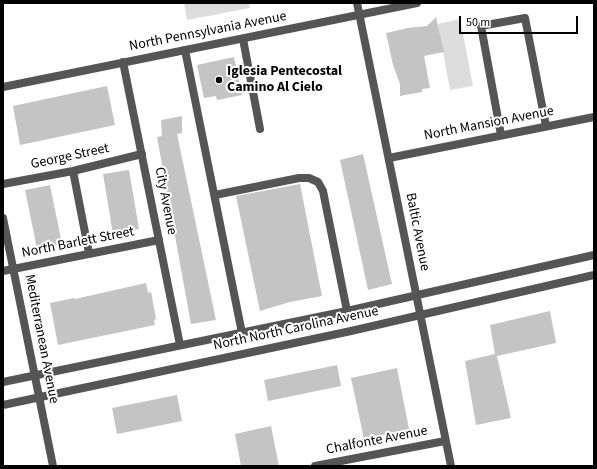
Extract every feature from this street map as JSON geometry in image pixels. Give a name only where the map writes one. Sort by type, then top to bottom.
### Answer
[{"type":"street","name":"Baltic Avenue","points":[[357,3],[451,466]]},
{"type":"street","name":"North Pennsylvania Avenue","points":[[3,87],[417,3]]},
{"type":"street","points":[[501,135],[481,26],[525,18],[546,126]]},
{"type":"street","points":[[243,39],[260,129]]},
{"type":"street","points":[[186,50],[242,333]]},
{"type":"street","name":"City Avenue","points":[[123,62],[180,345]]},
{"type":"street","name":"North Mansion Avenue","points":[[389,158],[594,116]]},
{"type":"street","name":"George Street","points":[[3,184],[73,171],[142,154]]},
{"type":"street","points":[[73,171],[89,253]]},
{"type":"street","points":[[215,195],[299,178],[309,178],[318,182],[324,191],[347,311]]},
{"type":"street","name":"Mediterranean Avenue","points":[[3,218],[53,466]]},
{"type":"street","name":"North Barlett Street","points":[[3,271],[159,240]]},
{"type":"street","name":"North North Carolina Avenue","points":[[3,382],[347,311],[594,255]]},
{"type":"street","name":"North North Carolina Avenue","points":[[3,405],[420,315],[594,275]]},
{"type":"street","name":"Chalfonte Avenue","points":[[315,466],[445,441]]},
{"type":"shaded area","points":[[184,3],[249,3],[250,8],[187,20]]},
{"type":"shaded area","points":[[460,19],[473,86],[450,90],[438,24]]},
{"type":"building","points":[[436,17],[444,52],[424,56],[430,88],[422,89],[422,92],[400,96],[400,84],[393,65],[386,33],[408,28],[427,26]]},
{"type":"building","name":"Iglesia Pentecostal Camino Al Cielo","points":[[234,57],[242,95],[217,100],[216,96],[204,98],[197,65]]},
{"type":"building","points":[[107,86],[115,125],[20,145],[13,106]]},
{"type":"building","points":[[182,116],[182,133],[177,134],[216,320],[191,324],[157,137],[162,136],[161,120]]},
{"type":"building","points":[[363,154],[392,284],[368,290],[340,160]]},
{"type":"building","points":[[129,170],[139,229],[113,234],[103,174]]},
{"type":"building","points":[[300,184],[322,296],[290,302],[260,311],[236,196]]},
{"type":"building","points":[[50,185],[62,244],[37,249],[25,190]]},
{"type":"building","points":[[146,283],[148,293],[151,292],[156,319],[154,320],[155,325],[58,345],[50,303]]},
{"type":"building","points":[[550,311],[556,343],[497,356],[511,418],[476,425],[465,361],[495,354],[490,325]]},
{"type":"building","points":[[337,365],[341,386],[268,401],[264,380]]},
{"type":"building","points":[[397,368],[409,429],[364,439],[351,378]]},
{"type":"building","points":[[177,395],[182,421],[117,434],[112,408]]},
{"type":"building","points":[[271,426],[279,466],[241,466],[235,434]]},
{"type":"place","name":"Iglesia Pentecostal Camino Al Cielo","points":[[219,80]]}]
